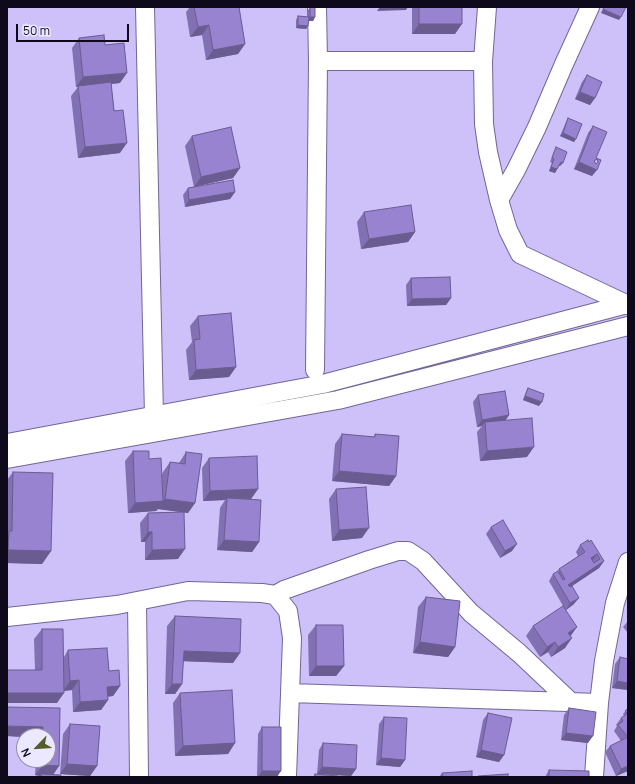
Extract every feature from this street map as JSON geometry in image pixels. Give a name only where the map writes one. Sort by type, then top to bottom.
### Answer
[{"type":"street","points":[[145,7],[154,416]]},
{"type":"street","points":[[315,370],[318,61],[317,7]]},
{"type":"street","points":[[488,7],[483,61],[484,124],[498,200],[508,230],[520,254],[628,305]]},
{"type":"street","points":[[498,200],[516,170],[537,127],[590,7]]},
{"type":"street","points":[[318,61],[483,61]]},
{"type":"street","points":[[7,443],[323,384],[628,305]]},
{"type":"street","points":[[7,459],[338,400],[628,326]]},
{"type":"street","points":[[7,617],[117,605],[188,591],[262,593],[275,595],[284,590],[369,560],[398,551],[408,551],[423,561],[471,613],[572,702]]},
{"type":"street","points":[[594,777],[599,704],[604,661],[614,603],[628,562]]},
{"type":"street","points":[[275,595],[288,611],[292,638],[286,777]]},
{"type":"street","points":[[136,601],[139,777]]},
{"type":"street","points":[[290,693],[599,704]]},
{"type":"building","points":[[194,7],[239,7],[245,44],[213,50],[209,25],[198,27]]},
{"type":"building","points":[[310,7],[315,7],[315,17],[310,17]]},
{"type":"building","points":[[419,7],[462,7],[462,24],[419,24]]},
{"type":"building","points":[[604,7],[626,7],[621,17],[603,9]]},
{"type":"building","points":[[298,16],[309,17],[308,26],[298,25]]},
{"type":"building","points":[[104,35],[105,45],[124,43],[127,73],[83,77],[79,38]]},
{"type":"building","points":[[587,75],[602,82],[595,98],[580,92]]},
{"type":"building","points":[[111,82],[114,111],[123,110],[127,143],[85,147],[78,86]]},
{"type":"building","points":[[568,118],[582,124],[576,139],[563,133]]},
{"type":"building","points":[[593,126],[607,132],[596,158],[601,160],[597,170],[579,162]],"holes":[[[597,159],[598,162],[596,164],[594,161]]]},
{"type":"building","points":[[231,127],[240,168],[201,177],[192,136]]},
{"type":"building","points":[[556,147],[567,152],[563,163],[561,162],[557,169],[551,167],[554,159],[552,158]]},
{"type":"building","points":[[233,180],[235,192],[189,200],[188,188]]},
{"type":"building","points":[[411,205],[415,232],[369,239],[364,212]]},
{"type":"building","points":[[450,277],[451,298],[412,299],[411,278]]},
{"type":"building","points":[[231,313],[236,367],[196,370],[194,340],[200,339],[198,316]]},
{"type":"building","points":[[528,388],[544,394],[542,402],[525,396]]},
{"type":"building","points":[[505,391],[509,415],[482,420],[478,395]]},
{"type":"building","points":[[532,418],[534,447],[487,451],[485,422]]},
{"type":"building","points":[[342,434],[375,437],[375,434],[399,436],[396,476],[339,471]]},
{"type":"building","points":[[133,451],[149,451],[149,459],[161,458],[163,501],[135,503]]},
{"type":"building","points":[[186,452],[202,454],[195,503],[165,499],[170,462],[185,464]]},
{"type":"building","points":[[257,456],[258,489],[210,491],[209,458]]},
{"type":"building","points":[[13,472],[53,473],[51,551],[8,550],[9,531],[12,531]]},
{"type":"building","points":[[366,487],[369,528],[339,530],[336,489]]},
{"type":"building","points":[[227,498],[261,500],[259,542],[224,540]]},
{"type":"building","points":[[184,512],[185,549],[152,550],[152,532],[148,532],[148,513]]},
{"type":"building","points":[[503,520],[517,544],[505,551],[491,527]]},
{"type":"building","points":[[588,540],[589,542],[591,540],[604,561],[568,585],[570,587],[572,586],[579,598],[570,603],[553,574],[558,571],[563,580],[565,579],[559,569],[585,552],[580,545]],"holes":[[[597,554],[600,559],[594,563],[591,558]]]},
{"type":"building","points":[[426,597],[460,601],[455,647],[420,642]]},
{"type":"building","points":[[563,606],[577,627],[568,633],[572,638],[558,647],[555,642],[547,647],[533,626]]},
{"type":"building","points":[[175,616],[241,619],[240,653],[184,651],[182,684],[172,684]]},
{"type":"building","points":[[316,625],[343,625],[344,666],[316,666]]},
{"type":"building","points":[[42,629],[63,629],[64,693],[7,693],[7,670],[42,670]]},
{"type":"building","points":[[107,648],[109,671],[119,670],[120,686],[107,687],[108,700],[80,702],[79,680],[70,681],[68,650]]},
{"type":"building","points":[[620,657],[628,659],[628,683],[617,681]]},
{"type":"building","points":[[232,690],[235,743],[183,746],[180,693]]},
{"type":"building","points":[[7,707],[60,708],[59,766],[56,766],[56,728],[7,726]]},
{"type":"building","points":[[569,708],[596,712],[593,736],[566,733]]},
{"type":"building","points":[[488,713],[512,718],[504,755],[481,750]]},
{"type":"building","points":[[628,713],[628,737],[618,725],[623,721],[621,718]]},
{"type":"building","points":[[384,717],[407,718],[405,760],[381,758]]},
{"type":"building","points":[[70,724],[100,726],[97,766],[67,764]]},
{"type":"building","points":[[262,727],[281,727],[281,771],[262,771]]},
{"type":"building","points":[[628,737],[628,766],[621,769],[610,746]]},
{"type":"building","points":[[323,743],[357,745],[356,769],[322,767]]},
{"type":"building","points":[[549,770],[589,771],[589,777],[549,777]]},
{"type":"building","points":[[472,771],[472,777],[443,777],[442,773]]},
{"type":"building","points":[[41,774],[61,775],[61,777],[41,777]]},
{"type":"building","points":[[315,774],[338,776],[338,777],[315,777]]},
{"type":"building","points":[[508,774],[508,777],[478,777],[478,776]]}]
